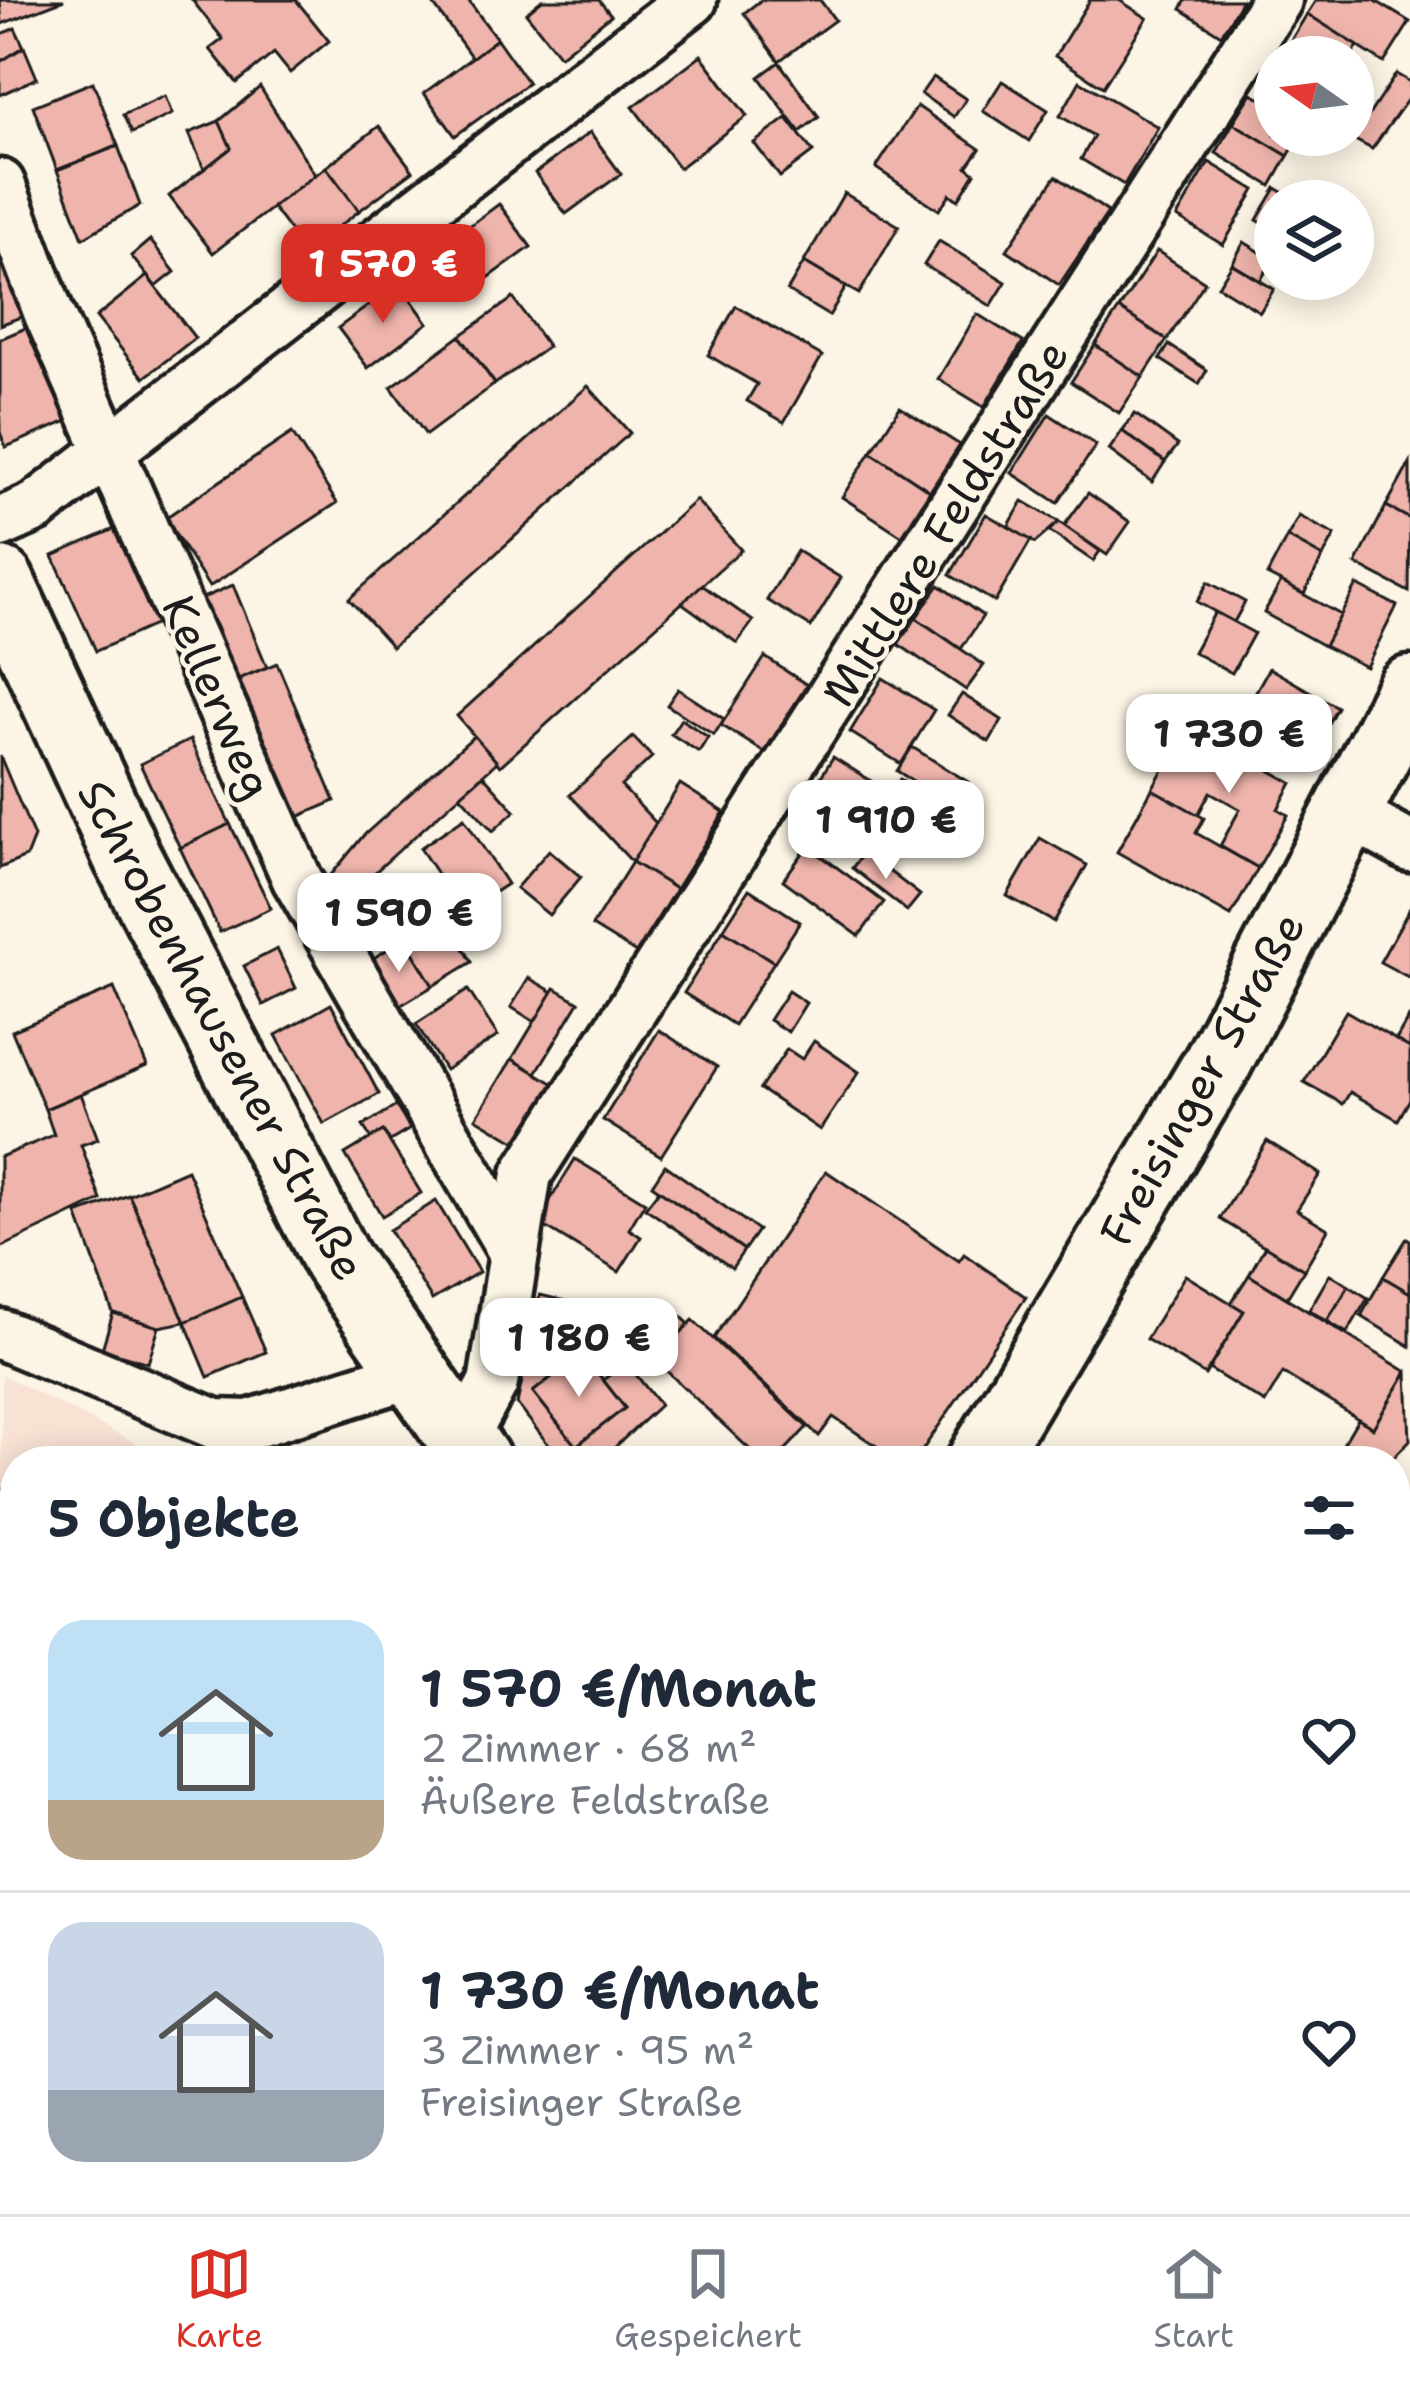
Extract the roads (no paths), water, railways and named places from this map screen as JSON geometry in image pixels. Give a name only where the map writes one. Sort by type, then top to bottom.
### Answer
[{"type":"main road","name":"Schrobenhausener Straße","points":[[0,581],[128,860],[337,1261],[465,1446]]},
{"type":"main road","name":"Freisinger Straße","points":[[990,1446],[1218,1062],[1410,690]]},
{"type":"street","points":[[0,523],[36,507],[692,0]]},
{"type":"street","name":"Mittlere Feldstraße","points":[[471,1446],[494,1383],[527,1174],[1277,0]]},
{"type":"street","name":"Kellerweg","points":[[0,184],[49,314],[297,879],[514,1252]]},
{"type":"street","points":[[1347,812],[1410,847]]},
{"type":"street","points":[[0,1334],[214,1424],[248,1425],[412,1373]]}]
